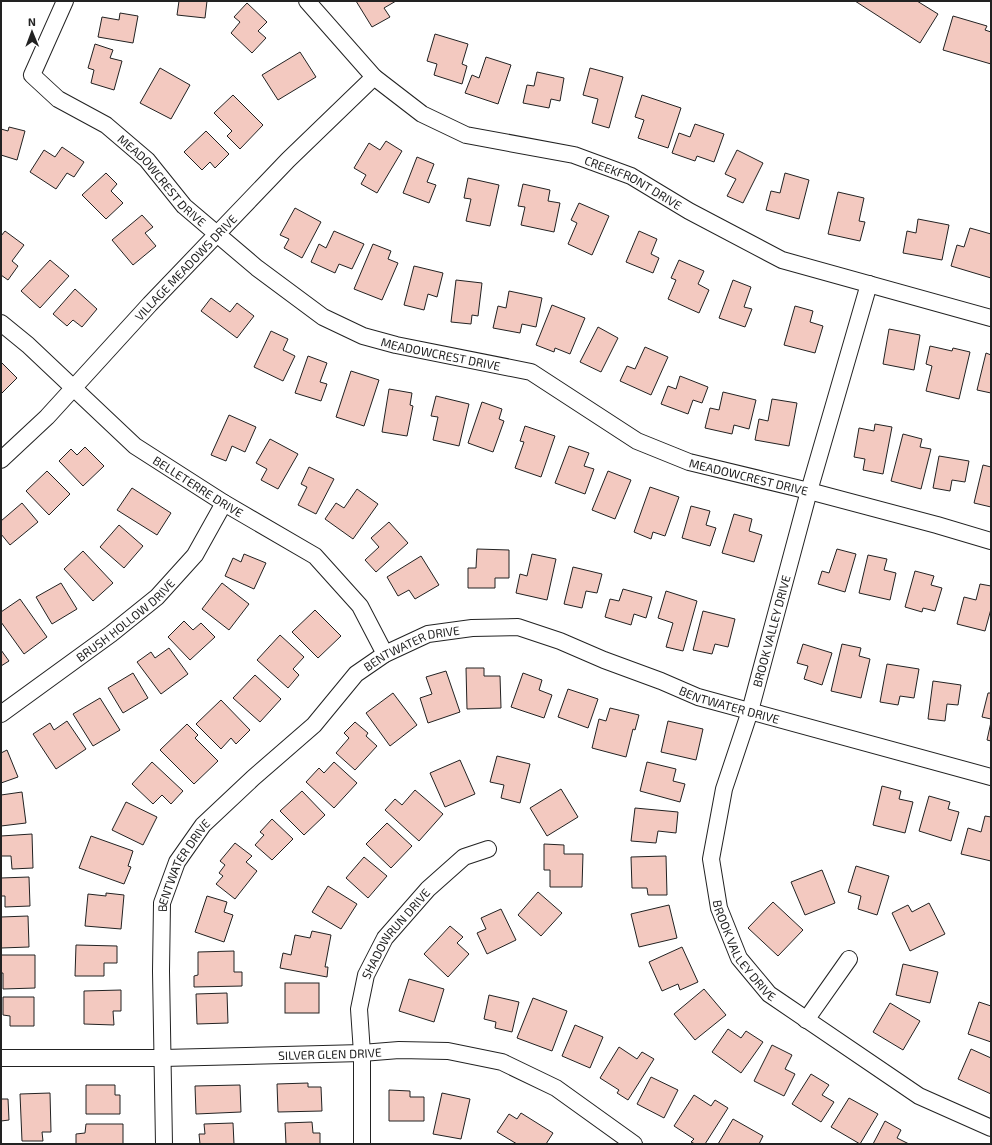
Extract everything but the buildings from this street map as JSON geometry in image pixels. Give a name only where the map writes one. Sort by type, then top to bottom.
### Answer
[{"type":"street","name":"MEADOWCREST DRIVE","points":[[65,1],[32,75],[58,99],[106,125],[147,160],[184,206],[257,268],[324,318],[363,336],[396,346],[531,372],[637,441],[689,462],[809,491],[991,541]]},
{"type":"street","name":"CREEKFRONT DRIVE","points":[[307,1],[374,77],[422,114],[466,135],[574,155],[631,176],[689,211],[782,260],[991,318]]},
{"type":"street","name":"VILLAGE MEADOWS DRIVE","points":[[1,460],[47,417],[150,304],[288,160],[374,77]]},
{"type":"street","name":"BROOK VALLEY DRIVE","points":[[868,284],[809,491],[750,711],[724,789],[711,860],[719,908],[739,958],[769,994],[919,1096],[991,1128]]},
{"type":"street","name":"BELLETERRE DRIVE","points":[[1,323],[28,345],[135,446],[224,502],[315,556],[360,606],[385,654]]},
{"type":"street","name":"BRUSH HOLLOW DRIVE","points":[[1,714],[111,634],[157,597],[195,555],[224,502]]},
{"type":"street","name":"BENTWATER DRIVE","points":[[164,1144],[161,971],[162,903],[177,862],[203,824],[253,778],[314,726],[356,674],[385,654],[428,634],[472,628],[518,627],[560,641],[698,697],[991,777]]},
{"type":"street","name":"SHADOWRUN DRIVE","points":[[362,1144],[362,1053],[359,1009],[366,975],[385,938],[428,889],[464,856],[488,849]]},
{"type":"street","points":[[806,1020],[848,959]]},
{"type":"street","name":"SILVER GLEN DRIVE","points":[[1,1058],[163,1058],[362,1053],[399,1050],[448,1051],[502,1062],[556,1088],[614,1139],[634,1144]]}]
